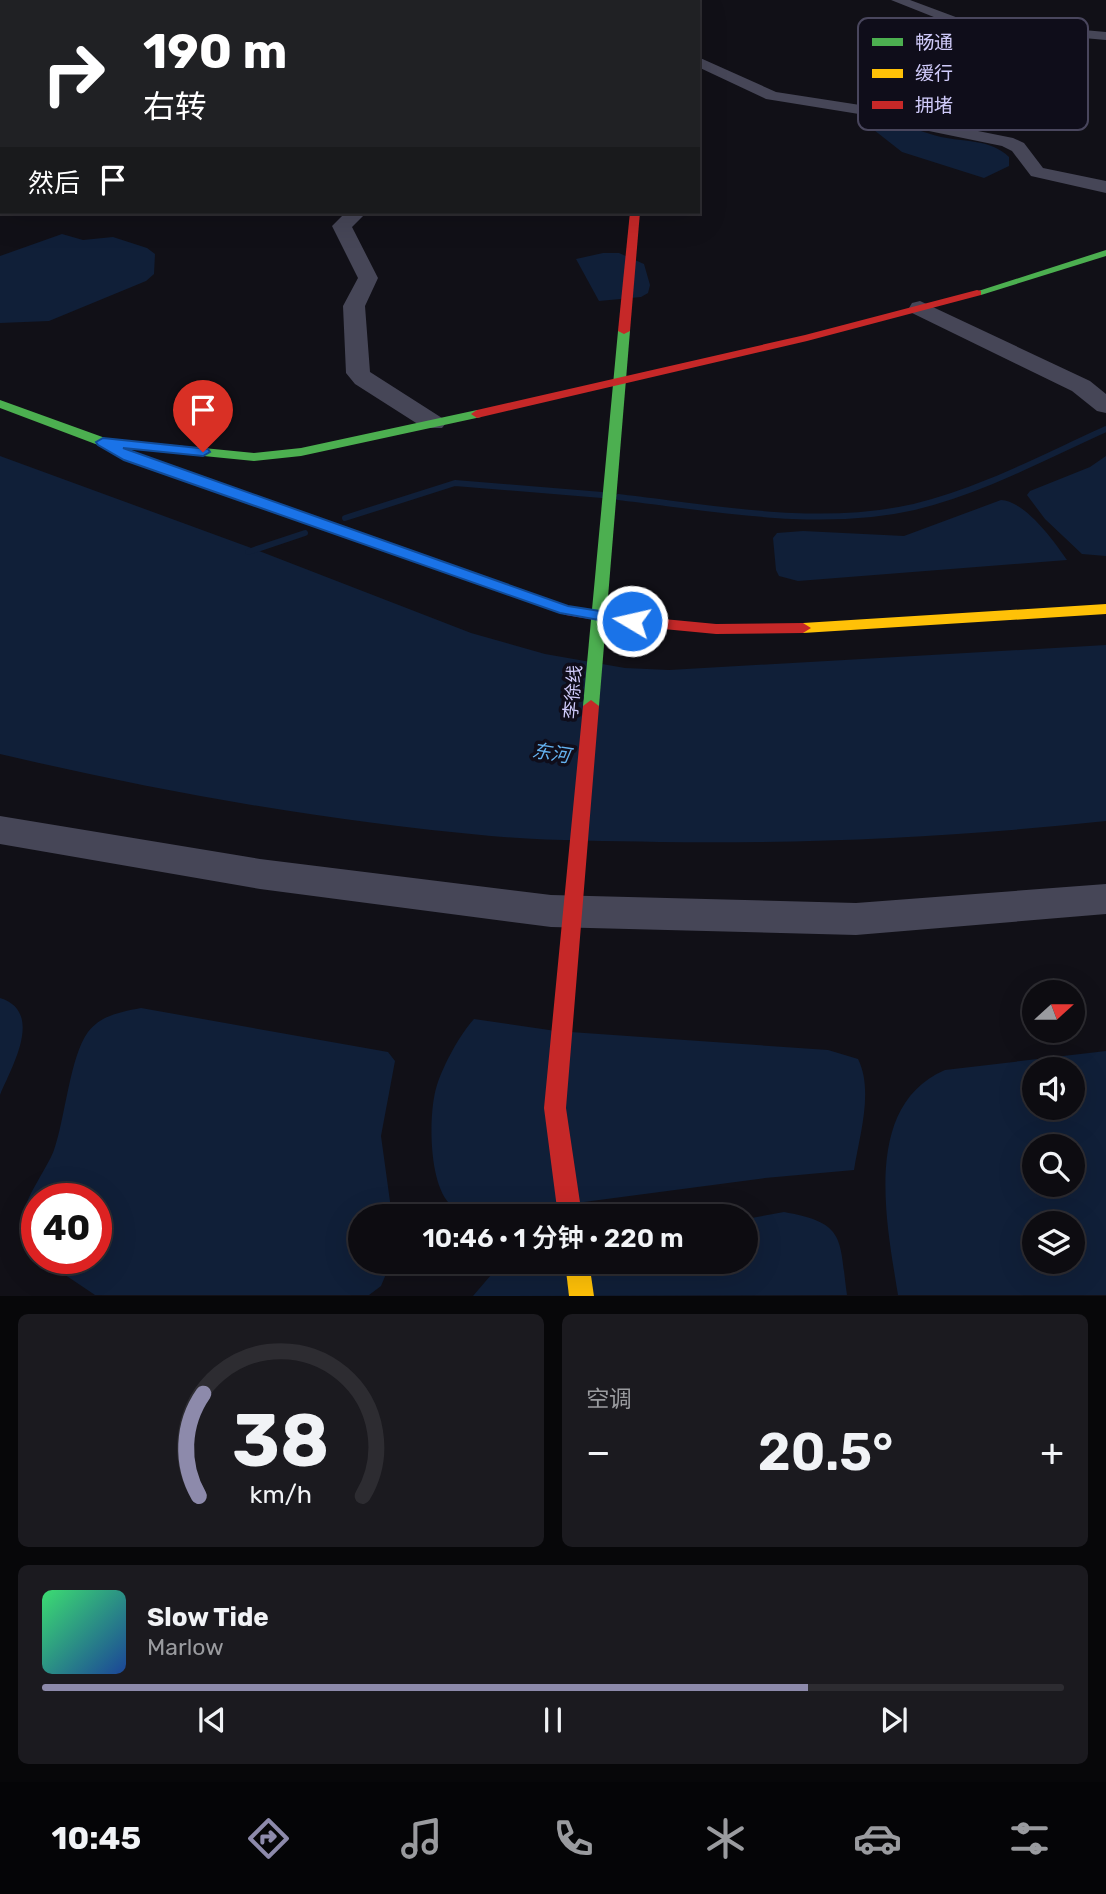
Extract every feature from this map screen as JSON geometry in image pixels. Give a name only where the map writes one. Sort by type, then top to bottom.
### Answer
[{"type":"street","points":[[898,0],[946,18]]},
{"type":"street","points":[[1088,34],[1106,36]]},
{"type":"street","points":[[700,62],[772,96],[858,110]]},
{"type":"street","points":[[948,130],[1007,142],[1018,147],[1037,172],[1106,187]]},
{"type":"street","points":[[355,214],[342,226],[368,278],[354,306],[358,373],[373,386],[433,423]]},
{"type":"street","name":"李徐线","points":[[568,1204],[555,1108],[635,214]]},
{"type":"street","points":[[103,442],[254,457],[301,452],[722,360],[920,308],[1106,253]]},
{"type":"street","points":[[920,308],[1081,386],[1106,406]]},
{"type":"street","points":[[0,404],[103,442],[129,457],[566,610],[619,619],[716,629],[798,628],[1106,609]]},
{"type":"street","points":[[0,830],[260,874],[551,911],[856,919],[948,914],[1106,899]]},
{"type":"street","points":[[579,1274],[582,1296]]},
{"type":"water","points":[[874,130],[916,130],[986,144],[1009,157],[1009,166],[984,178],[902,152]]},
{"type":"water","points":[[62,234],[83,240],[113,237],[147,248],[155,254],[154,274],[146,281],[49,321],[0,323],[0,256]]},
{"type":"water","points":[[603,253],[619,253],[644,264],[650,285],[648,293],[641,297],[599,301],[576,259]]},
{"type":"water","name":"东河","points":[[0,456],[254,549],[471,633],[545,654],[625,668],[669,670],[1106,645],[1106,821],[939,835],[827,840],[659,842],[512,838],[429,830],[244,804],[121,781],[0,754]]},
{"type":"water","points":[[1106,456],[1106,556],[1082,554],[1045,519],[1027,495],[1030,491],[1090,467]]},
{"type":"water","points":[[1001,500],[1020,507],[1029,514],[1067,560],[798,581],[779,576],[776,570],[773,538],[777,533],[803,531],[904,536]]},
{"type":"water","points":[[0,998],[13,1005],[21,1015],[23,1028],[17,1056],[0,1095]]},
{"type":"water","points":[[141,1008],[388,1052],[395,1061],[381,1136],[390,1204],[348,1204],[348,1274],[386,1274],[381,1286],[369,1295],[95,1295],[64,1274],[112,1274],[112,1183],[37,1183],[54,1150],[72,1072],[82,1043],[93,1026],[112,1015]]},
{"type":"water","points":[[474,1019],[556,1031],[828,1050],[858,1059],[863,1072],[865,1099],[854,1170],[765,1178],[569,1204],[450,1204],[438,1183],[434,1166],[432,1113],[437,1085],[444,1068]]},
{"type":"water","points":[[1106,1051],[1106,1295],[898,1295],[889,1235],[886,1170],[890,1139],[901,1110],[918,1087],[945,1070],[1022,1061],[1022,1120],[1085,1120],[1085,1057],[1055,1057]]},
{"type":"water","points":[[784,1212],[804,1216],[830,1228],[840,1247],[847,1295],[473,1296],[492,1274],[758,1274],[758,1217]]},
{"type":"waterway","points":[[618,497],[766,514],[841,516],[878,513],[914,507],[964,492],[1106,429]]},
{"type":"waterway","points":[[345,518],[455,483],[602,495]]},
{"type":"waterway","points":[[248,552],[305,533]]},
{"type":"traffic: fast","points":[[977,293],[1106,253]]},
{"type":"traffic: fast","points":[[591,706],[624,331]]},
{"type":"traffic: fast","points":[[0,404],[103,442],[129,457],[268,506]]},
{"type":"traffic: fast","points":[[143,446],[254,457],[301,452],[477,414]]},
{"type":"traffic: slow","points":[[803,628],[1106,609]]},
{"type":"traffic: slow","points":[[579,1274],[582,1296]]},
{"type":"traffic: jam","points":[[624,331],[635,214]]},
{"type":"traffic: jam","points":[[477,414],[807,338],[977,293]]},
{"type":"traffic: jam","points":[[268,506],[566,610],[632,621],[716,629],[803,628]]},
{"type":"traffic: jam","points":[[568,1204],[555,1108],[591,706]]},
{"type":"route","points":[[203,452],[103,442],[129,457],[566,610],[632,621]]}]
